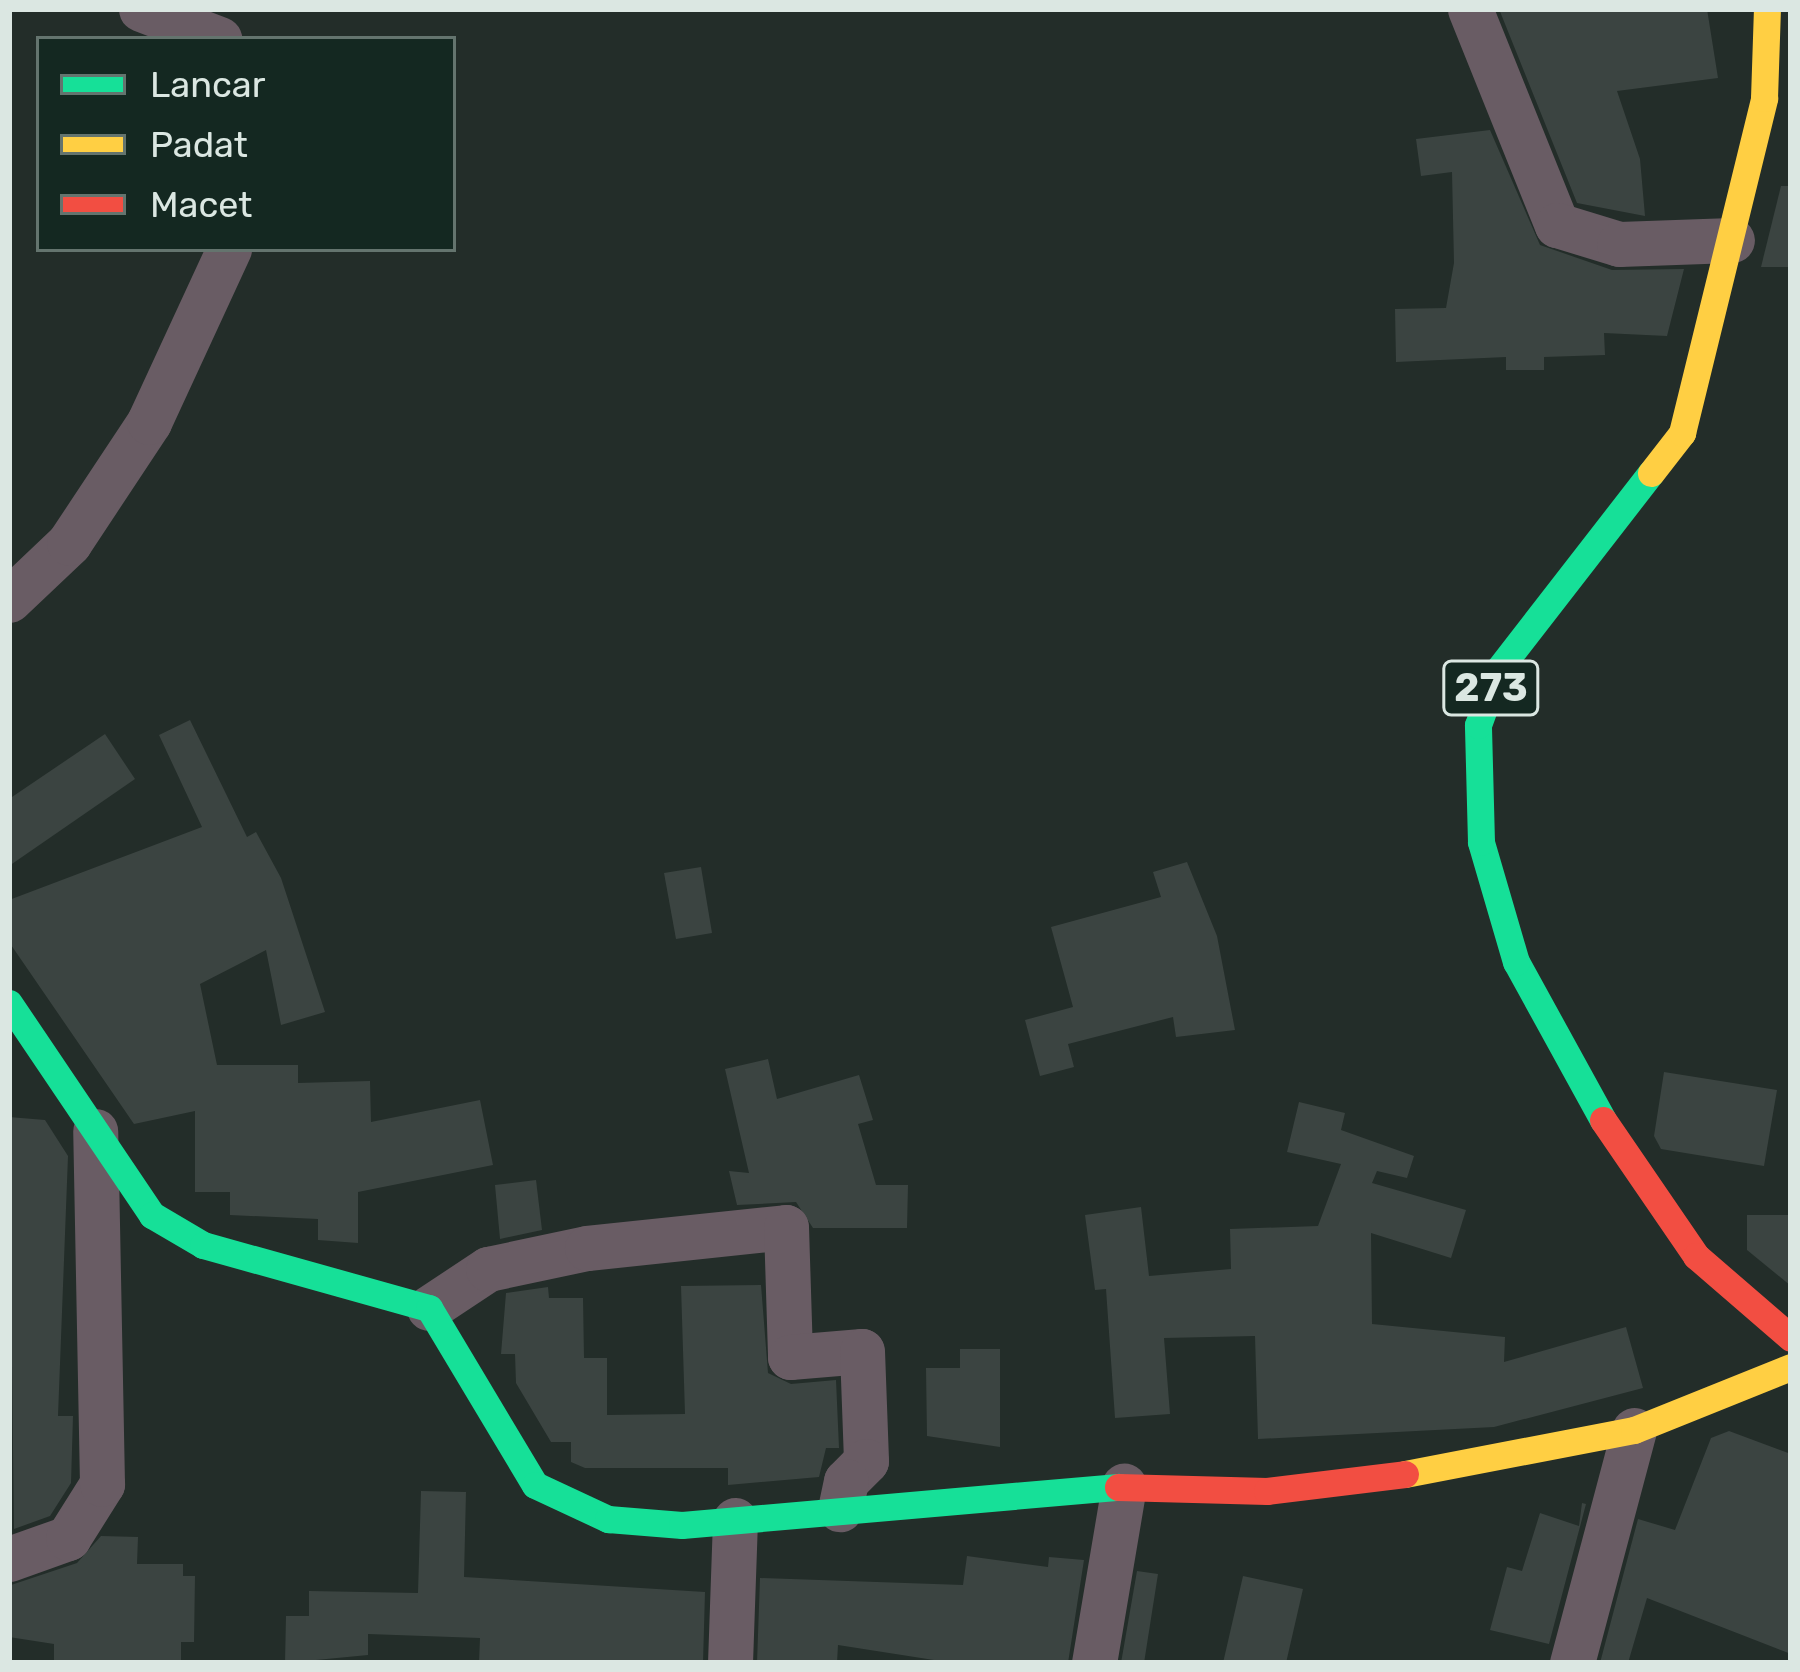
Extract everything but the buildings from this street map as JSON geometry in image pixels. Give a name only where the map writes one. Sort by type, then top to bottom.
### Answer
[{"type":"street","points":[[141,9],[211,36]]},
{"type":"street","points":[[1470,9],[1557,224],[1619,244],[1732,240]]},
{"type":"street","name":"273","points":[[1767,9],[1764,98],[1682,433],[1498,670],[1478,725],[1476,779],[1481,842],[1516,962],[1635,1179],[1696,1256],[1791,1339]]},
{"type":"street","points":[[9,600],[69,543],[149,422],[228,252]]},
{"type":"street","points":[[9,1003],[152,1215],[202,1245],[429,1308],[535,1485],[608,1519],[735,1520],[1124,1486],[1267,1490],[1500,1462],[1634,1430],[1791,1367]]},
{"type":"street","points":[[9,1559],[68,1538],[102,1484],[95,1129]]},
{"type":"street","points":[[429,1308],[488,1269],[587,1248],[786,1227],[790,1357],[862,1351],[866,1461],[846,1481],[841,1510]]},
{"type":"street","points":[[1572,1663],[1634,1430]]},
{"type":"street","points":[[1094,1663],[1124,1486]]},
{"type":"street","points":[[730,1663],[735,1520]]},
{"type":"traffic: fast","points":[[1603,1120],[1516,962],[1481,842],[1478,725],[1498,670],[1651,473]]},
{"type":"traffic: fast","points":[[9,1003],[152,1215],[203,1245],[429,1308],[535,1485],[608,1519],[682,1525],[1118,1487]]},
{"type":"traffic: slow","points":[[1651,473],[1682,433],[1764,98],[1767,9]]},
{"type":"traffic: slow","points":[[1405,1474],[1634,1430],[1791,1367]]},
{"type":"traffic: jam","points":[[1603,1120],[1696,1256],[1791,1338]]},
{"type":"traffic: jam","points":[[1118,1487],[1267,1491],[1405,1474]]}]
